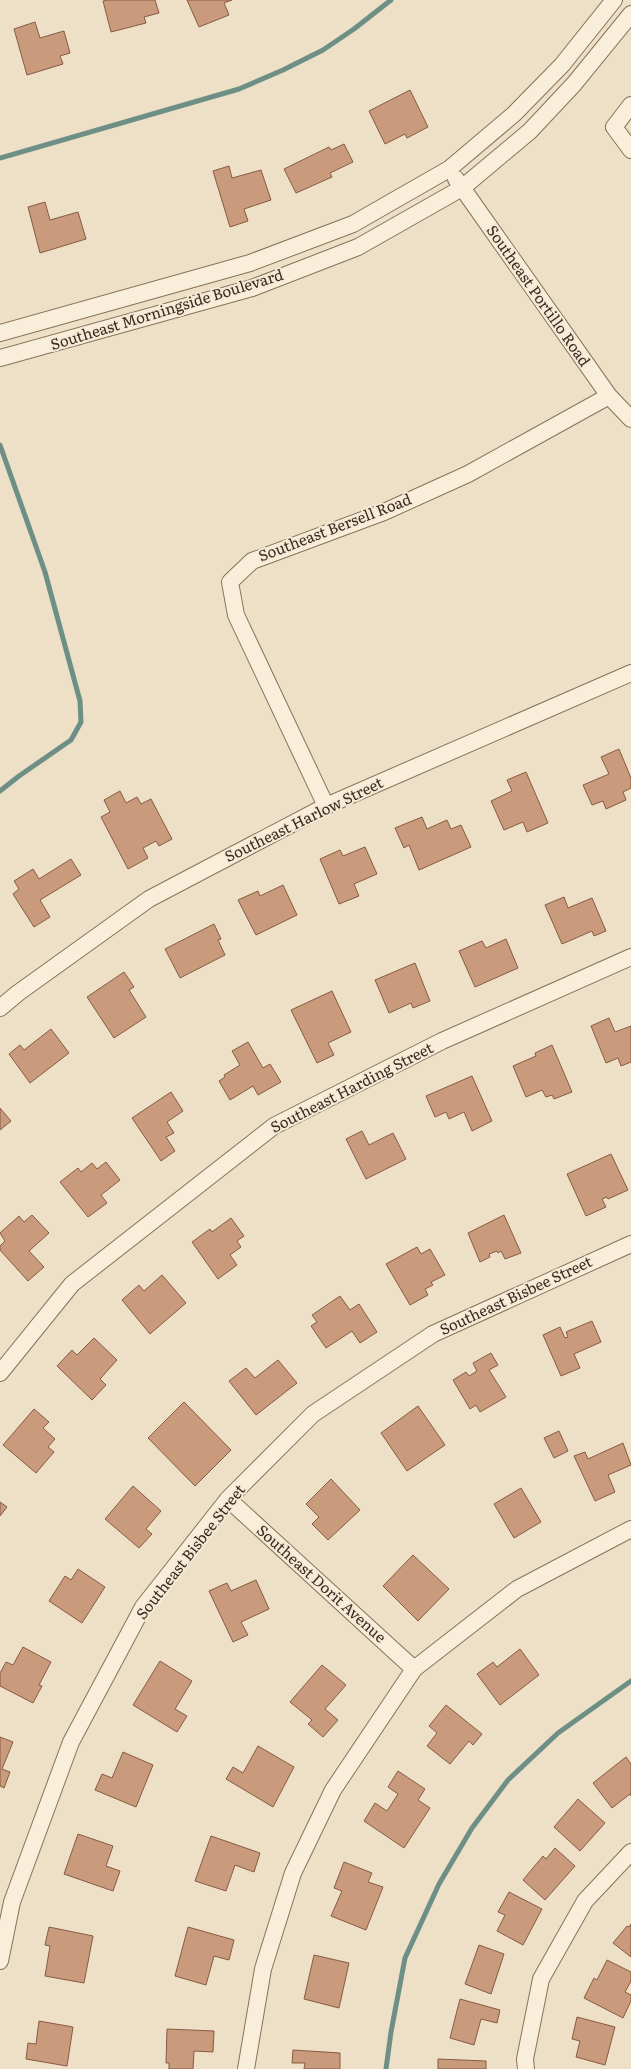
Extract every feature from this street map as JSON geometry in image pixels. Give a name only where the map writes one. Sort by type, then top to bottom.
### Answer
[{"type":"street","name":"Southeast Morningside Boulevard","points":[[0,333],[250,263],[353,224],[449,169],[514,114],[562,65],[614,0]]},
{"type":"street","name":"Southeast Morningside Boulevard","points":[[0,358],[252,288],[358,247],[462,188],[530,131],[574,84],[631,14]]},
{"type":"street","points":[[631,105],[614,127],[631,150]]},
{"type":"street","name":"Southeast Portillo Road","points":[[449,169],[609,396],[631,419]]},
{"type":"street","points":[[250,263],[252,288]]},
{"type":"street","points":[[25,326],[30,350]]},
{"type":"street","name":"Southeast Bersell Road","points":[[326,806],[236,615],[230,582],[252,560],[384,512],[468,474],[609,396]]},
{"type":"street","name":"Southeast Harlow Street","points":[[0,1008],[149,899],[326,806],[631,673]]},
{"type":"street","name":"Southeast Harding Street","points":[[0,1373],[72,1284],[274,1126],[442,1041],[631,957]]},
{"type":"street","name":"Southeast Bisbee Street","points":[[0,1961],[12,1902],[71,1742],[143,1607],[228,1500],[313,1414],[433,1334],[631,1244]]},
{"type":"street","name":"Southeast Dorit Avenue","points":[[228,1500],[414,1669]]},
{"type":"street","points":[[246,2069],[263,1969],[293,1873],[333,1790],[414,1669],[517,1588],[631,1529]]},
{"type":"street","points":[[526,2069],[525,2059],[541,1979],[585,1901],[631,1852]]},
{"type":"building","points":[[155,0],[159,13],[144,17],[146,23],[111,32],[103,1]]},
{"type":"building","points":[[187,0],[232,0],[224,3],[229,15],[199,27]]},
{"type":"building","points":[[35,22],[40,38],[64,31],[70,53],[60,56],[63,64],[27,75],[14,29]]},
{"type":"building","points":[[410,90],[428,127],[407,138],[405,134],[385,144],[369,111]]},
{"type":"building","points":[[344,144],[353,162],[330,173],[332,177],[296,193],[284,169],[329,147],[331,150]]},
{"type":"building","points":[[229,166],[232,178],[261,170],[271,200],[244,209],[248,221],[230,227],[213,171]]},
{"type":"building","points":[[45,202],[50,220],[78,212],[86,239],[40,253],[28,207]]},
{"type":"building","points":[[619,749],[631,778],[631,788],[623,792],[626,800],[606,809],[603,801],[592,805],[583,785],[609,774],[601,757]]},
{"type":"building","points":[[526,772],[548,823],[527,832],[523,822],[504,830],[491,801],[512,791],[507,780]]},
{"type":"building","points":[[120,791],[126,803],[137,797],[141,804],[151,799],[172,839],[159,846],[156,841],[143,848],[148,858],[128,869],[101,817],[110,812],[104,800]]},
{"type":"building","points":[[422,817],[427,829],[447,820],[451,829],[461,825],[471,847],[419,870],[409,845],[404,848],[395,828]]},
{"type":"building","points":[[365,847],[377,874],[354,884],[359,896],[339,904],[320,859],[340,850],[343,856]]},
{"type":"building","points":[[71,859],[81,875],[40,900],[50,917],[34,927],[13,894],[19,889],[14,881],[33,869],[39,879]]},
{"type":"building","points":[[283,885],[297,915],[256,935],[238,900],[258,891],[260,896]]},
{"type":"building","points":[[564,897],[568,908],[592,898],[606,931],[594,936],[592,931],[562,944],[545,905]]},
{"type":"building","points":[[214,924],[221,939],[218,940],[225,955],[180,978],[165,949]]},
{"type":"building","points":[[506,939],[518,968],[475,987],[459,951],[482,941],[486,948]]},
{"type":"building","points":[[415,963],[430,1001],[413,1008],[411,1003],[389,1013],[375,980]]},
{"type":"building","points":[[124,972],[134,987],[129,990],[146,1017],[114,1038],[87,997]]},
{"type":"building","points":[[332,991],[351,1032],[328,1043],[334,1055],[317,1063],[291,1010]]},
{"type":"building","points":[[609,1018],[615,1032],[631,1026],[631,1062],[621,1066],[618,1058],[606,1063],[591,1026]]},
{"type":"building","points":[[51,1029],[69,1053],[30,1083],[9,1054],[20,1045],[24,1050]]},
{"type":"building","points":[[248,1042],[263,1068],[270,1064],[281,1082],[258,1095],[253,1086],[230,1100],[219,1081],[225,1077],[224,1075],[240,1065],[232,1051]]},
{"type":"building","points":[[552,1045],[572,1092],[554,1099],[552,1095],[546,1097],[542,1090],[526,1097],[513,1066],[536,1056],[535,1053]]},
{"type":"building","points":[[472,1076],[492,1121],[472,1131],[464,1112],[449,1119],[446,1112],[435,1117],[426,1096]]},
{"type":"building","points":[[171,1092],[183,1111],[167,1122],[174,1133],[166,1137],[175,1151],[161,1161],[132,1118]]},
{"type":"building","points":[[0,1108],[11,1121],[0,1130]]},
{"type":"building","points":[[362,1131],[369,1145],[393,1133],[406,1159],[366,1179],[346,1139]]},
{"type":"building","points":[[611,1154],[628,1190],[608,1199],[607,1197],[602,1199],[606,1207],[586,1216],[567,1174]]},
{"type":"building","points":[[106,1162],[120,1180],[101,1195],[107,1203],[88,1217],[60,1182],[78,1168],[81,1172],[92,1163],[97,1169]]},
{"type":"building","points":[[32,1215],[49,1233],[29,1251],[44,1267],[28,1281],[0,1250],[0,1246],[5,1241],[0,1233],[19,1216],[24,1222]]},
{"type":"building","points":[[504,1215],[521,1253],[505,1259],[501,1251],[498,1253],[497,1251],[489,1254],[490,1257],[480,1262],[468,1233]]},
{"type":"building","points":[[231,1218],[244,1236],[237,1241],[241,1247],[230,1255],[237,1265],[218,1279],[192,1242],[210,1229],[212,1232]]},
{"type":"building","points":[[417,1247],[421,1254],[430,1249],[445,1275],[431,1282],[433,1285],[425,1289],[428,1295],[410,1305],[386,1264]]},
{"type":"building","points":[[162,1275],[186,1303],[150,1334],[122,1300],[139,1285],[144,1291]]},
{"type":"building","points":[[340,1296],[350,1310],[359,1304],[377,1332],[360,1343],[352,1331],[326,1348],[311,1326],[317,1322],[312,1315]]},
{"type":"building","points":[[592,1321],[601,1342],[574,1354],[580,1368],[561,1376],[543,1335],[560,1327],[565,1338],[568,1337],[566,1332]]},
{"type":"building","points":[[94,1338],[117,1360],[100,1379],[106,1385],[92,1400],[57,1366],[72,1350],[77,1355]]},
{"type":"building","points":[[491,1353],[498,1365],[489,1370],[506,1397],[480,1412],[476,1405],[470,1409],[453,1380],[466,1372],[469,1376],[477,1371],[473,1363]]},
{"type":"building","points":[[278,1360],[297,1383],[256,1415],[229,1381],[246,1368],[255,1378]]},
{"type":"building","points":[[184,1402],[231,1450],[195,1486],[148,1438]]},
{"type":"building","points":[[418,1406],[445,1445],[407,1471],[381,1433]]},
{"type":"building","points":[[34,1409],[49,1422],[43,1428],[55,1439],[48,1447],[54,1452],[36,1473],[3,1445]]},
{"type":"building","points":[[559,1431],[568,1451],[554,1458],[544,1438]]},
{"type":"building","points":[[623,1443],[631,1465],[608,1475],[615,1492],[595,1501],[574,1456],[585,1452],[588,1459]]},
{"type":"building","points":[[331,1479],[360,1510],[328,1540],[312,1524],[319,1517],[306,1504]]},
{"type":"building","points":[[133,1486],[161,1511],[146,1529],[152,1534],[139,1548],[105,1519]]},
{"type":"building","points":[[521,1488],[541,1522],[514,1538],[494,1504]]},
{"type":"building","points":[[0,1502],[7,1507],[0,1516]]},
{"type":"building","points":[[413,1555],[449,1589],[418,1621],[383,1586]]},
{"type":"building","points":[[78,1569],[105,1587],[82,1623],[49,1601],[65,1576],[71,1580]]},
{"type":"building","points":[[256,1580],[269,1609],[241,1622],[248,1635],[233,1642],[209,1591],[227,1583],[231,1591]]},
{"type":"building","points":[[23,1647],[51,1662],[39,1685],[42,1686],[33,1703],[0,1686],[0,1673],[6,1662],[13,1665]]},
{"type":"building","points":[[520,1649],[539,1675],[500,1705],[477,1674],[493,1662],[497,1667]]},
{"type":"building","points":[[160,1661],[192,1681],[175,1709],[187,1716],[177,1732],[133,1705]]},
{"type":"building","points":[[322,1665],[346,1685],[325,1709],[338,1720],[323,1737],[308,1724],[312,1720],[290,1702]]},
{"type":"building","points":[[446,1705],[482,1734],[473,1745],[469,1741],[450,1764],[427,1746],[437,1733],[429,1726]]},
{"type":"building","points":[[0,1737],[13,1742],[2,1769],[10,1772],[4,1788],[0,1786]]},
{"type":"building","points":[[258,1746],[294,1767],[273,1807],[226,1779],[233,1767],[243,1773]]},
{"type":"building","points":[[123,1752],[153,1765],[136,1807],[95,1790],[102,1774],[112,1778]]},
{"type":"building","points":[[626,1757],[631,1764],[631,1796],[630,1794],[612,1808],[593,1783]]},
{"type":"building","points":[[398,1771],[425,1789],[418,1800],[430,1808],[404,1848],[364,1821],[375,1803],[387,1811],[398,1794],[388,1787]]},
{"type":"building","points":[[578,1799],[605,1823],[580,1851],[554,1827]]},
{"type":"building","points":[[78,1834],[113,1846],[106,1866],[120,1871],[113,1891],[64,1874]]},
{"type":"building","points":[[211,1836],[260,1853],[254,1872],[235,1865],[226,1891],[195,1881]]},
{"type":"building","points":[[555,1848],[575,1866],[545,1900],[523,1880],[543,1856],[546,1859]]},
{"type":"building","points":[[344,1862],[372,1873],[368,1882],[383,1887],[366,1930],[331,1916],[342,1891],[334,1888]]},
{"type":"building","points":[[509,1892],[542,1909],[523,1945],[497,1931],[505,1915],[498,1912]]},
{"type":"building","points":[[631,1924],[631,1957],[613,1943],[627,1926],[629,1927]]},
{"type":"building","points":[[49,1927],[93,1936],[84,1983],[45,1976],[50,1946],[45,1945]]},
{"type":"building","points":[[188,1927],[234,1940],[229,1960],[214,1956],[206,1985],[175,1976]]},
{"type":"building","points":[[479,1945],[504,1954],[491,1994],[465,1984]]},
{"type":"building","points":[[314,1955],[349,1963],[339,2008],[304,1999]]},
{"type":"building","points":[[607,1960],[631,1972],[631,1981],[625,1992],[631,1995],[631,2001],[623,2018],[584,1998],[594,1978],[597,1980]]},
{"type":"building","points":[[460,1999],[500,2010],[497,2023],[481,2019],[474,2045],[450,2038]]},
{"type":"building","points":[[577,2017],[615,2027],[605,2065],[576,2057],[580,2041],[572,2039]]},
{"type":"building","points":[[39,2021],[73,2027],[67,2066],[26,2059],[28,2043],[36,2044]]},
{"type":"building","points":[[167,2029],[214,2031],[213,2052],[194,2051],[193,2069],[169,2069],[169,2063],[166,2063]]},
{"type":"building","points":[[293,2050],[340,2053],[340,2069],[304,2069],[305,2063],[292,2063]]},
{"type":"building","points":[[438,2059],[486,2061],[486,2069],[438,2069]]},
{"type":"waterway","points":[[0,158],[239,89],[323,50],[391,0]]},
{"type":"waterway","points":[[0,445],[45,572],[80,701],[81,722],[71,740],[0,791]]},
{"type":"waterway","points":[[386,2069],[405,1958],[439,1884],[472,1828],[508,1780],[558,1733],[631,1681]]}]
